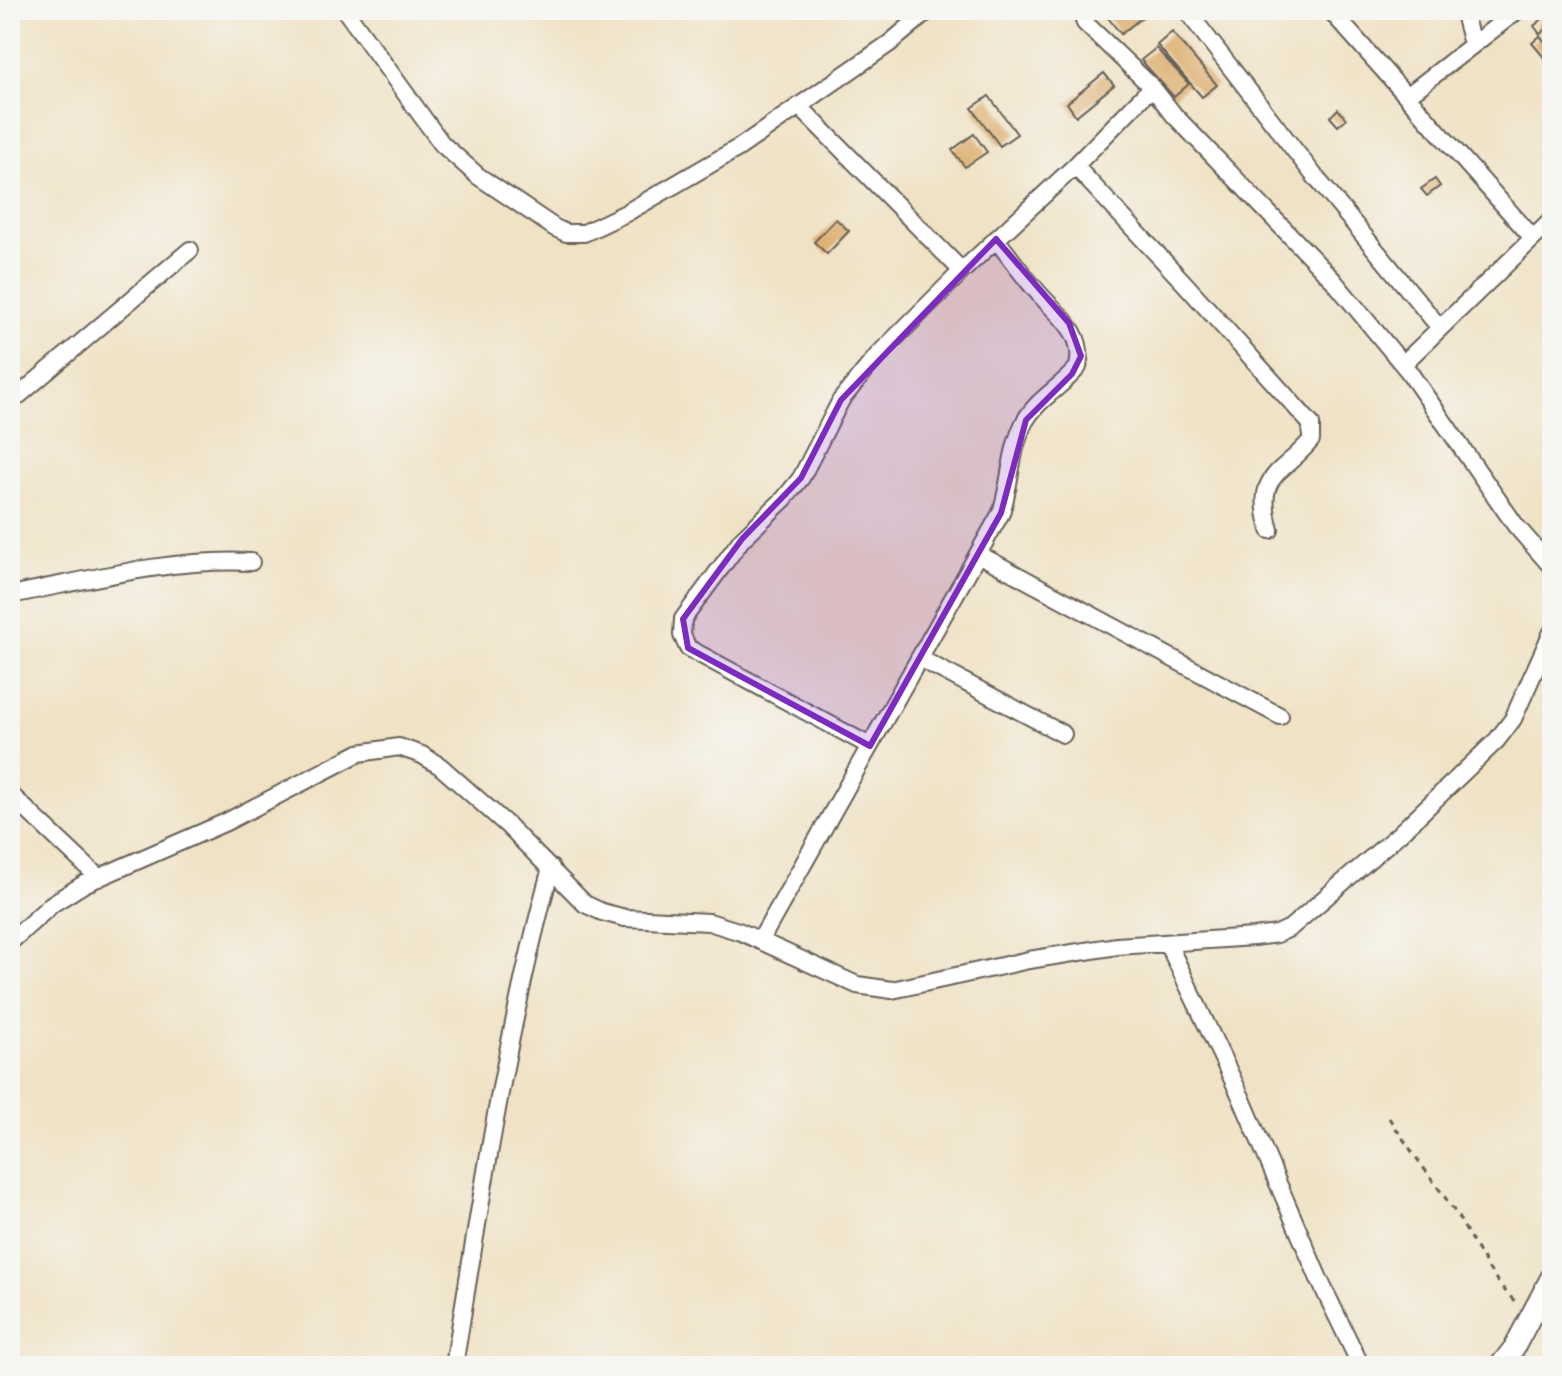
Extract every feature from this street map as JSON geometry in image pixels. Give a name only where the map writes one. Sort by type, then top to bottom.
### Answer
[{"type":"street","points":[[345,10],[442,144],[457,159],[524,208],[566,233],[584,233],[626,213],[740,147],[890,43],[929,10]]},
{"type":"street","points":[[1080,10],[1085,23],[1152,87],[1174,115],[1333,280],[1403,364],[1516,526],[1552,567]]},
{"type":"street","points":[[1186,10],[1313,174],[1440,328]]},
{"type":"street","points":[[1330,10],[1533,238]]},
{"type":"street","points":[[1463,10],[1472,44]]},
{"type":"street","points":[[1407,96],[1518,10]]},
{"type":"street","points":[[870,746],[688,648],[682,635],[683,619],[742,539],[801,478],[841,400],[877,356],[962,271],[1075,166],[1152,87]]},
{"type":"street","points":[[799,106],[962,271]]},
{"type":"street","points":[[1075,166],[1311,424],[1311,440],[1276,471],[1264,492],[1270,530]]},
{"type":"street","points":[[1403,364],[1552,220]]},
{"type":"street","points":[[760,941],[1001,513],[1014,449],[1026,420],[1042,398],[1078,367],[1081,356],[1079,343],[1069,323],[1036,291],[996,239]]},
{"type":"street","points":[[10,403],[190,250]]},
{"type":"street","points":[[978,554],[1280,716]]},
{"type":"street","points":[[10,595],[160,568],[221,561],[251,562]]},
{"type":"street","points":[[10,942],[52,904],[99,878],[226,822],[359,753],[399,747],[422,755],[440,766],[507,825],[585,904],[602,912],[649,921],[709,922],[760,941],[857,985],[892,990],[1029,960],[1117,946],[1277,934],[1305,917],[1399,834],[1497,740],[1513,719],[1552,632]]},
{"type":"street","points":[[919,658],[1063,734]]},
{"type":"street","points":[[10,794],[99,878]]},
{"type":"street","points":[[454,1366],[519,1002],[551,868]]},
{"type":"street","points":[[1168,944],[1241,1097],[1319,1279],[1361,1366]]},
{"type":"street","points":[[1500,1366],[1514,1348],[1552,1276]]},
{"type":"path","points":[[1389,1118],[1448,1202],[1487,1268],[1518,1304],[1534,1310]]},
{"type":"highlighted area","points":[[996,239],[1069,323],[1081,356],[1072,374],[1026,420],[1001,513],[870,746],[688,648],[683,619],[742,539],[801,478],[841,400]]},
{"type":"building","points":[[1111,10],[1151,10],[1121,34],[1105,14]]},
{"type":"building","points":[[1552,11],[1552,31],[1549,27],[1540,34],[1534,26]]},
{"type":"building","points":[[1172,32],[1217,85],[1202,97],[1157,45]]},
{"type":"building","points":[[1540,36],[1552,51],[1552,67],[1532,43]]},
{"type":"building","points":[[1156,48],[1189,84],[1174,97],[1141,60]]},
{"type":"building","points":[[1104,73],[1114,85],[1076,116],[1067,103]]},
{"type":"building","points":[[989,96],[1017,134],[1000,146],[972,108]]},
{"type":"building","points":[[1338,109],[1346,119],[1338,126],[1330,117]]},
{"type":"building","points":[[974,134],[987,152],[965,167],[952,150]]},
{"type":"building","points":[[1435,179],[1440,186],[1427,196],[1421,189]]},
{"type":"building","points":[[836,219],[849,231],[827,254],[814,242]]}]
